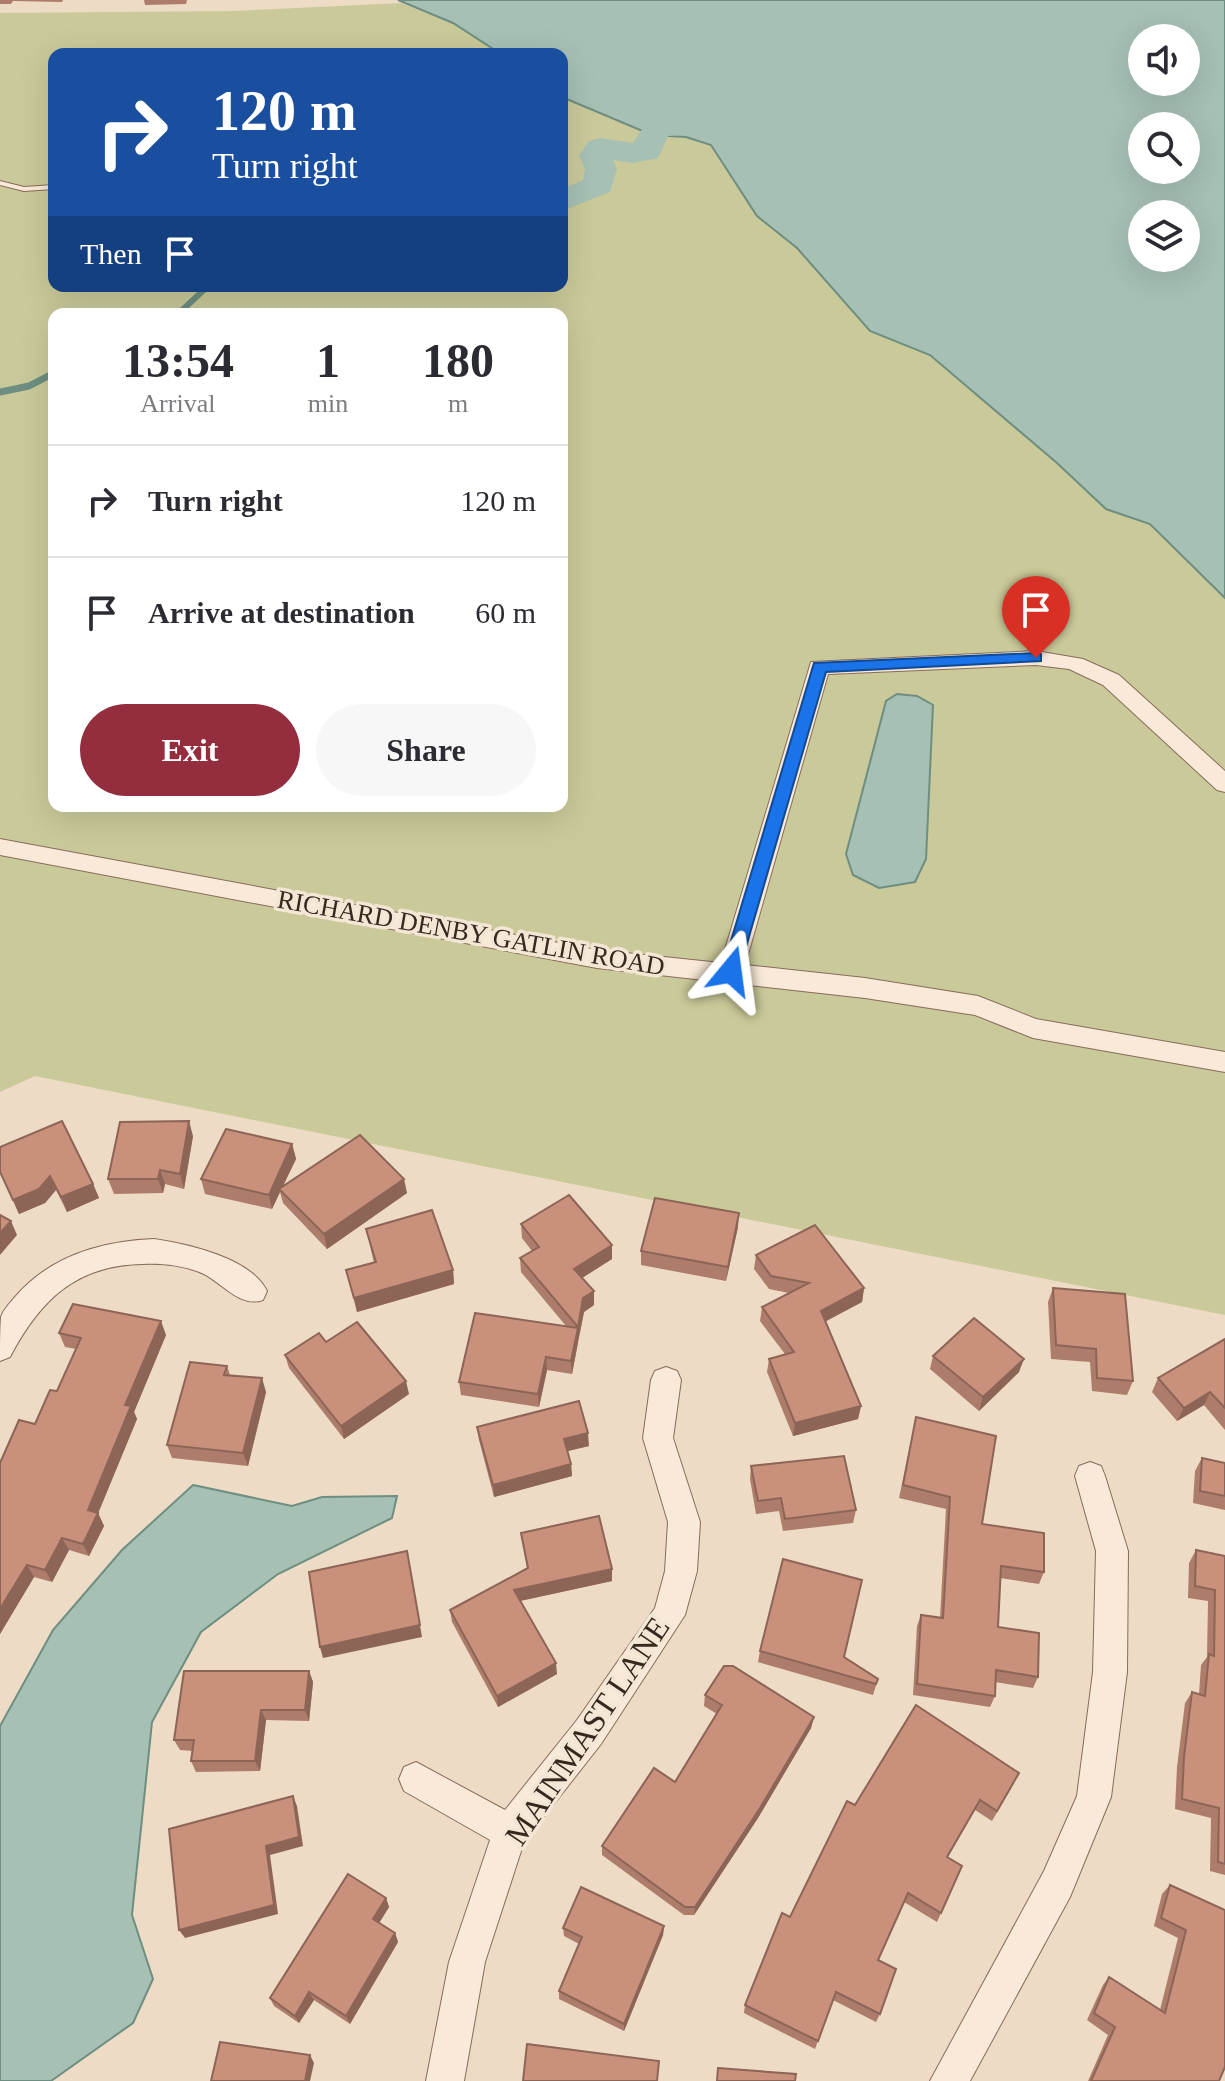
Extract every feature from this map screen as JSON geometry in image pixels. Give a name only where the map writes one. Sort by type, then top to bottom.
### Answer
[{"type":"street","points":[[731,971],[819,667],[1036,658],[1060,659],[1090,667],[1111,680],[1225,784]]},
{"type":"street","name":"RICHARD DENBY GATLIN ROAD","points":[[0,847],[498,943],[597,959],[731,971],[865,988],[978,1006],[1033,1028],[1225,1062]]},
{"type":"street","points":[[0,1348],[18,1314],[38,1292],[68,1269],[105,1255],[167,1251],[208,1263],[253,1291]]},
{"type":"street","name":"MAINMAST LANE","points":[[445,2081],[467,1962],[510,1832],[589,1732],[669,1615],[681,1571],[684,1522],[658,1438],[666,1380]]},
{"type":"street","points":[[949,2081],[1057,1884],[1094,1797],[1110,1672],[1112,1551],[1090,1476]]},
{"type":"street","points":[[416,1779],[510,1832]]},
{"type":"lane","points":[[0,183],[24,189],[48,187]]},
{"type":"shaded area","points":[[398,0],[1225,0],[1225,598],[1150,524],[1106,509],[930,355],[870,331],[797,248],[757,216],[711,145],[686,137],[652,135],[568,100],[568,48],[492,48],[453,23]]},
{"type":"shaded area","points":[[401,3],[453,23],[492,48],[48,48],[48,292],[568,292],[568,100],[652,135],[686,137],[711,145],[757,216],[797,248],[870,331],[930,355],[1106,509],[1150,524],[1225,598],[1225,1315],[35,1076],[0,1092],[0,13],[235,11]]},
{"type":"shaded area","points":[[897,694],[917,696],[933,705],[926,859],[915,882],[879,888],[853,875],[846,854],[886,701]]},
{"type":"shaded area","points":[[193,1485],[292,1506],[322,1497],[397,1496],[392,1518],[278,1574],[201,1632],[152,1722],[132,1915],[153,1979],[133,2023],[51,2081],[0,2081],[0,1726],[53,1630],[122,1550]]},
{"type":"building","points":[[62,1121],[93,1184],[61,1197],[50,1176],[39,1189],[13,1200],[0,1172],[0,1147]]},
{"type":"building","points":[[189,1121],[180,1174],[160,1170],[158,1179],[108,1179],[120,1122]]},
{"type":"building","points":[[226,1129],[292,1144],[269,1195],[201,1179]]},
{"type":"building","points":[[360,1135],[404,1179],[324,1234],[279,1189]]},
{"type":"building","points":[[569,1195],[612,1245],[574,1269],[594,1291],[583,1298],[578,1327],[520,1258],[539,1247],[521,1224]]},
{"type":"building","points":[[655,1198],[739,1213],[728,1267],[641,1251]]},
{"type":"building","points":[[432,1210],[453,1270],[354,1298],[346,1270],[376,1262],[366,1229]]},
{"type":"building","points":[[0,1215],[11,1221],[0,1233]]},
{"type":"building","points":[[815,1225],[864,1288],[821,1311],[861,1406],[795,1423],[769,1359],[794,1352],[762,1307],[809,1283],[771,1276],[756,1255]]},
{"type":"building","points":[[1053,1288],[1125,1294],[1133,1381],[1097,1378],[1096,1349],[1056,1345]]},
{"type":"building","points":[[73,1304],[161,1321],[125,1405],[131,1406],[88,1510],[98,1513],[83,1544],[62,1538],[45,1570],[27,1565],[0,1609],[0,1463],[19,1420],[35,1424],[50,1390],[57,1391],[81,1338],[59,1333]]},
{"type":"building","points":[[475,1313],[578,1328],[571,1361],[546,1357],[538,1394],[459,1382]]},
{"type":"building","points":[[974,1318],[1024,1359],[983,1397],[933,1356]]},
{"type":"building","points":[[357,1322],[406,1381],[341,1426],[285,1355],[319,1333],[326,1342]]},
{"type":"building","points":[[1225,1339],[1225,1408],[1210,1392],[1184,1408],[1158,1378]]},
{"type":"building","points":[[190,1362],[227,1366],[224,1375],[262,1378],[243,1453],[167,1445]]},
{"type":"building","points":[[579,1401],[588,1433],[564,1439],[571,1464],[493,1485],[477,1427]]},
{"type":"building","points":[[916,1417],[996,1436],[982,1524],[1044,1533],[1044,1572],[1001,1566],[998,1627],[1039,1633],[1038,1677],[996,1670],[995,1696],[917,1684],[921,1615],[943,1618],[950,1497],[903,1485]]},
{"type":"building","points":[[844,1456],[856,1510],[785,1519],[781,1498],[758,1501],[751,1466]]},
{"type":"building","points":[[1202,1458],[1225,1463],[1225,1496],[1200,1491]]},
{"type":"building","points":[[599,1516],[612,1569],[514,1590],[556,1663],[497,1696],[450,1610],[528,1568],[521,1533]]},
{"type":"building","points":[[1196,1550],[1225,1556],[1225,1864],[1218,1862],[1219,1808],[1182,1799],[1192,1692],[1205,1696],[1209,1654],[1214,1656],[1215,1590],[1195,1586]]},
{"type":"building","points":[[407,1551],[420,1625],[320,1647],[309,1572]]},
{"type":"building","points":[[783,1559],[862,1580],[844,1657],[878,1679],[876,1684],[760,1651]]},
{"type":"building","points":[[724,1666],[733,1666],[814,1717],[760,1808],[695,1907],[685,1907],[602,1846],[654,1768],[675,1782],[722,1705],[705,1695]]},
{"type":"building","points":[[184,1671],[309,1671],[305,1710],[261,1710],[255,1761],[191,1761],[194,1740],[174,1740]]},
{"type":"building","points":[[916,1705],[1019,1773],[997,1811],[980,1800],[947,1857],[962,1866],[941,1913],[908,1893],[878,1960],[896,1969],[880,2014],[836,1992],[818,2041],[745,2005],[782,1913],[790,1917],[847,1801],[855,1805]]},
{"type":"building","points":[[293,1796],[299,1837],[266,1846],[274,1905],[179,1930],[169,1829]]},
{"type":"building","points":[[348,1874],[386,1898],[373,1919],[395,1933],[346,2016],[309,1992],[295,2016],[270,1998]]},
{"type":"building","points":[[1170,1885],[1225,1910],[1225,2067],[1219,2081],[1091,2081],[1115,2027],[1094,2013],[1109,1977],[1165,2013],[1186,1930],[1161,1918]]},
{"type":"building","points":[[581,1887],[664,1926],[624,2024],[559,1991],[582,1937],[563,1928]]},
{"type":"building","points":[[220,2042],[310,2055],[305,2081],[211,2081]]},
{"type":"building","points":[[527,2044],[659,2061],[657,2081],[523,2081]]},
{"type":"building","points":[[718,2068],[796,2074],[795,2081],[717,2081]]},
{"type":"waterway","points":[[568,198],[598,185],[601,169],[595,156],[600,148],[633,153],[647,151],[652,135],[659,127],[717,125]]},
{"type":"waterway","points":[[184,308],[202,292]]},
{"type":"waterway","points":[[0,392],[29,386],[48,376]]},
{"type":"route","points":[[731,971],[819,667],[1036,658]]}]
